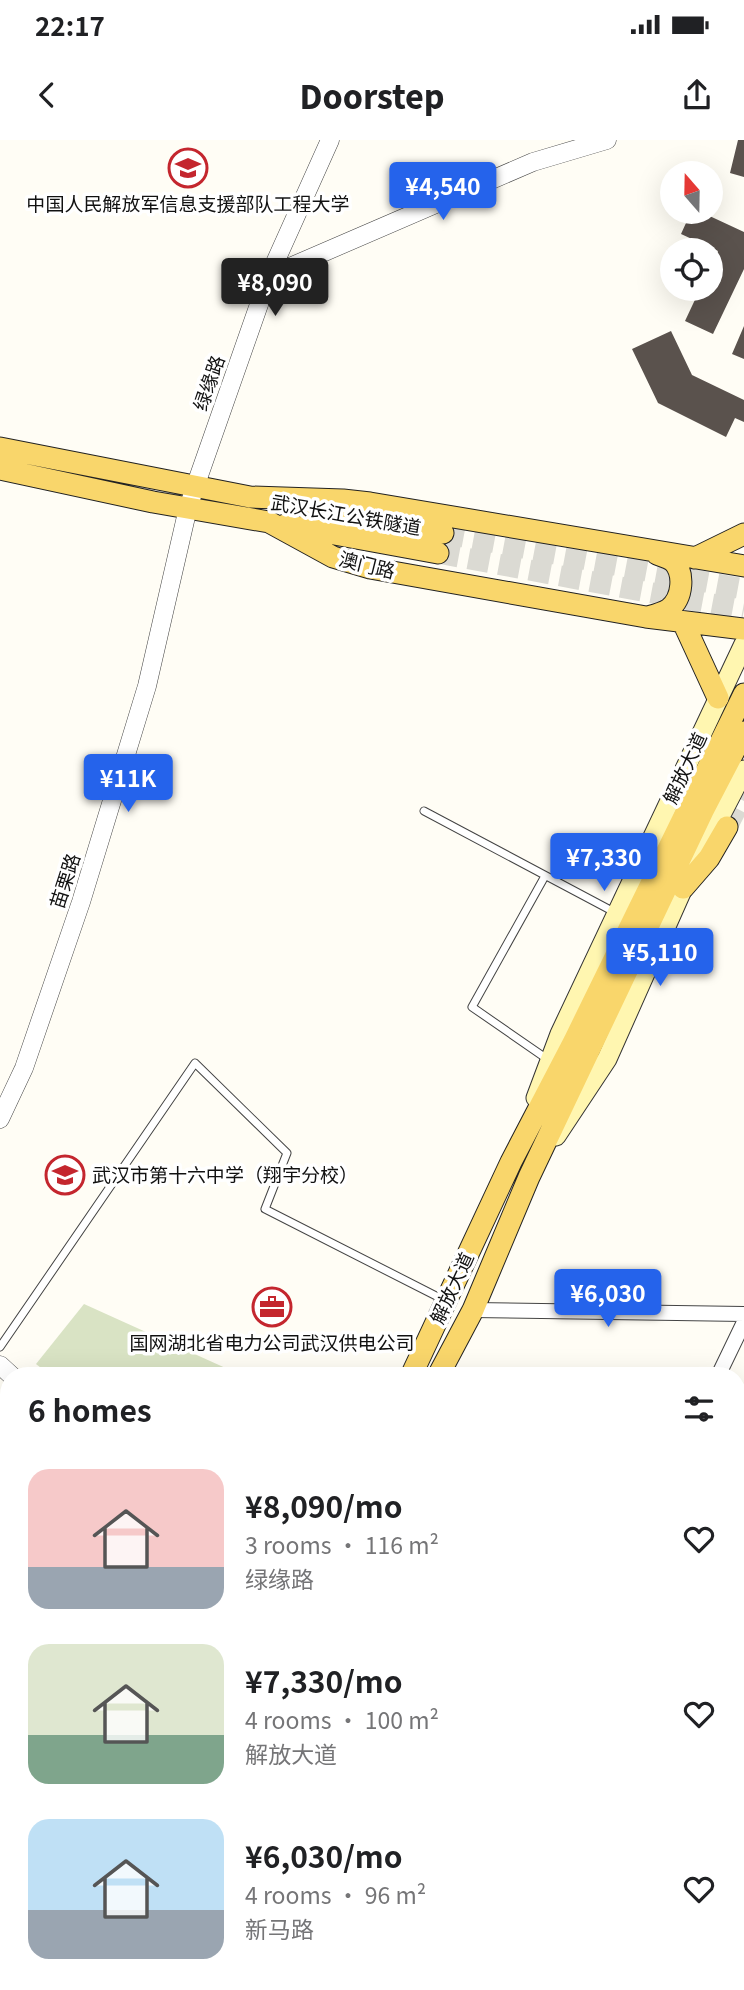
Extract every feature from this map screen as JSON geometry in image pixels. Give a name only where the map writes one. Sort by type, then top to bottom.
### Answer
[{"type":"main road","points":[[0,447],[250,497],[370,503],[744,566]]},
{"type":"main road","name":"澳门路","points":[[0,469],[269,522],[333,557],[370,568],[646,617],[744,629]]},
{"type":"main road","name":"武汉长江公铁隧道","points":[[250,497],[440,543],[269,522]]},
{"type":"main road","points":[[695,558],[744,534]]},
{"type":"main road","points":[[646,617],[670,608],[676,601],[681,576],[672,560],[649,550]]},
{"type":"main road","points":[[682,622],[718,698]]},
{"type":"main road","name":"解放大道","points":[[415,1367],[511,1161],[561,1034],[744,645]]},
{"type":"main road","name":"解放大道","points":[[443,1367],[473,1310],[582,1045],[744,694]]},
{"type":"main road","name":"解放大道","points":[[511,1161],[582,1045],[744,732]]},
{"type":"main road","name":"解放大道","points":[[529,1177],[607,1059],[683,888],[744,770]]},
{"type":"main road","points":[[683,888],[709,858],[727,827]]},
{"type":"street","name":"绿缘路","points":[[195,487],[269,276],[330,140]]},
{"type":"street","points":[[269,276],[533,162],[607,140]]},
{"type":"street","name":"苗栗路","points":[[0,1119],[24,1068],[81,902],[147,685],[195,487]]},
{"type":"street","points":[[473,1310],[744,1314]]},
{"type":"street","points":[[722,1367],[744,1322]]},
{"type":"lane","points":[[424,811],[617,914]]},
{"type":"lane","points":[[545,876],[472,1007],[550,1061]]},
{"type":"lane","points":[[0,1347],[195,1063],[288,1153],[265,1209],[446,1301]]},
{"type":"green space","points":[[84,1304],[223,1367],[40,1367],[36,1364]]},
{"type":"building","points":[[738,140],[744,140],[744,177],[730,173]]},
{"type":"building","points":[[723,222],[744,232],[744,269],[713,334],[685,321],[694,301],[723,301],[723,238],[690,238],[681,234],[686,224]]},
{"type":"building","points":[[744,326],[744,359],[732,354]]},
{"type":"building","points":[[671,331],[692,375],[744,400],[744,422],[735,418],[726,437],[658,403],[632,349]]},
{"type":"tunnel","points":[[443,533],[744,589]]},
{"type":"tunnel","points":[[438,553],[744,610]]},
{"type":"tunnel","points":[[727,827],[744,794]]},
{"type":"place","name":"中国人民解放军信息支援部队工程大学","points":[[188,168]]},
{"type":"place","name":"武汉市第十六中学（翔宇分校）","points":[[65,1175]]},
{"type":"place","name":"国网湖北省电力公司武汉供电公司","points":[[272,1307]]}]
